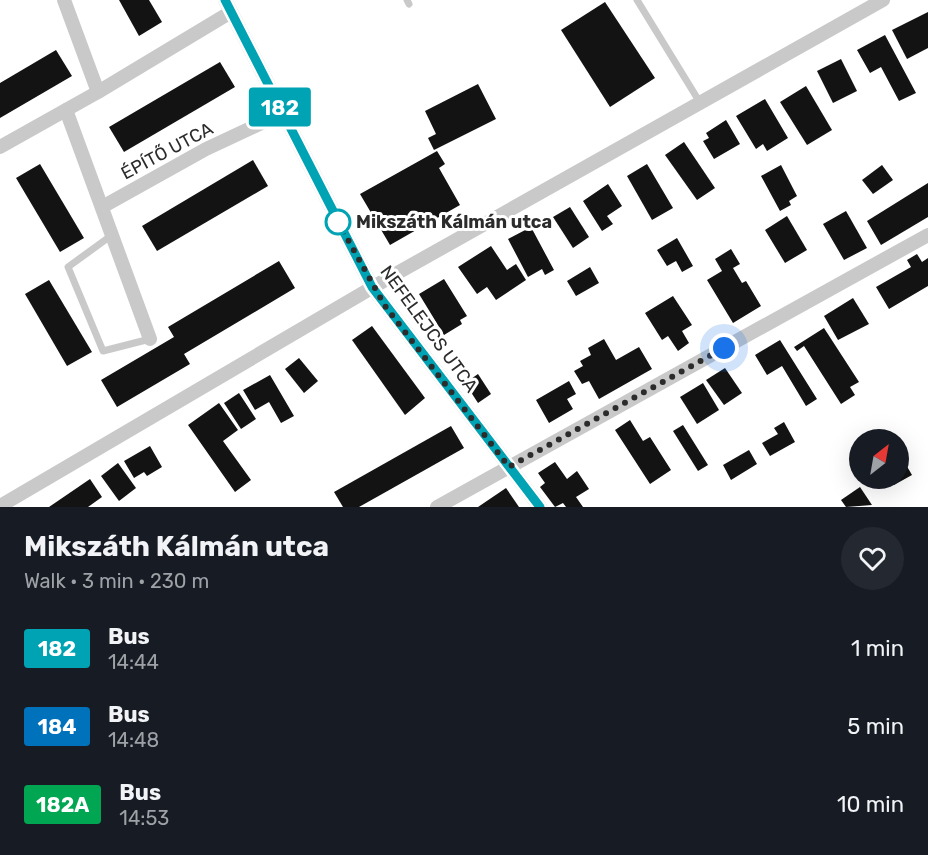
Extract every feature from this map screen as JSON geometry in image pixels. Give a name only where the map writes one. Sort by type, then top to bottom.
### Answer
[{"type":"street","points":[[64,0],[98,92]]},
{"type":"street","points":[[0,506],[372,287],[699,101],[883,0]]},
{"type":"street","points":[[0,147],[98,92],[228,6]]},
{"type":"street","name":"NEFELEJCS UTCA","points":[[228,6],[372,287],[540,507]]},
{"type":"street","points":[[66,110],[150,339]]},
{"type":"street","name":"ÉPÍTŐ UTCA","points":[[102,207],[206,149],[283,113]]},
{"type":"street","points":[[437,507],[928,235]]},
{"type":"lane","points":[[637,0],[699,101]]},
{"type":"lane","points":[[112,235],[68,267],[103,351],[150,339]]},
{"type":"building","points":[[119,0],[149,0],[162,22],[139,36]]},
{"type":"building","points":[[605,2],[655,78],[610,107],[561,30]]},
{"type":"building","points":[[928,12],[928,48],[907,59],[892,30]]},
{"type":"building","points":[[885,35],[916,93],[899,101],[881,67],[870,73],[857,50]]},
{"type":"building","points":[[56,50],[72,76],[0,118],[0,83]]},
{"type":"building","points":[[841,59],[857,91],[833,103],[817,71]]},
{"type":"building","points":[[220,62],[235,87],[124,152],[109,127]]},
{"type":"building","points":[[478,84],[496,119],[434,150],[428,138],[436,134],[425,111]]},
{"type":"building","points":[[806,86],[832,130],[807,145],[780,102]]},
{"type":"building","points":[[765,99],[788,138],[767,151],[763,144],[756,149],[736,116]]},
{"type":"building","points":[[726,120],[740,144],[714,159],[703,141],[709,138],[706,133]]},
{"type":"building","points":[[684,142],[715,188],[697,200],[665,155]]},
{"type":"building","points":[[437,151],[445,164],[439,168],[460,205],[390,245],[360,194]]},
{"type":"building","points":[[253,160],[268,186],[157,251],[142,226]]},
{"type":"building","points":[[40,164],[84,238],[60,252],[16,178]]},
{"type":"building","points":[[647,164],[673,208],[652,220],[627,176]]},
{"type":"building","points":[[781,165],[797,196],[789,201],[791,205],[780,211],[761,176]]},
{"type":"building","points":[[882,165],[893,180],[873,194],[862,180]]},
{"type":"building","points":[[928,183],[928,217],[881,245],[867,221]]},
{"type":"building","points":[[608,184],[622,206],[607,216],[613,224],[602,231],[583,201]]},
{"type":"building","points":[[570,207],[589,237],[573,248],[553,217]]},
{"type":"building","points":[[846,211],[867,248],[844,260],[823,224]]},
{"type":"building","points":[[787,216],[807,250],[785,263],[765,230]]},
{"type":"building","points":[[531,227],[554,270],[545,275],[542,269],[528,277],[508,239]]},
{"type":"building","points":[[677,238],[693,266],[682,272],[676,261],[667,266],[657,250]]},
{"type":"building","points":[[491,246],[507,270],[516,264],[526,280],[496,300],[487,287],[477,294],[458,267]]},
{"type":"building","points":[[731,249],[740,264],[733,268],[742,283],[746,281],[761,306],[733,323],[707,280],[722,271],[715,259]]},
{"type":"building","points":[[917,254],[922,262],[928,258],[928,286],[889,309],[876,287],[911,267],[907,260]]},
{"type":"building","points":[[279,261],[295,288],[184,354],[190,364],[117,407],[101,380],[174,337],[168,327]]},
{"type":"building","points":[[590,267],[599,283],[576,296],[567,281]]},
{"type":"building","points":[[444,279],[467,316],[460,320],[462,324],[444,335],[419,294]]},
{"type":"building","points":[[49,280],[92,352],[67,366],[25,294]]},
{"type":"building","points":[[673,296],[692,325],[682,331],[689,343],[678,351],[668,336],[662,340],[645,313]]},
{"type":"building","points":[[853,298],[869,324],[838,340],[824,316]]},
{"type":"building","points":[[372,326],[425,398],[405,415],[352,340]]},
{"type":"building","points":[[824,328],[859,382],[850,387],[855,395],[841,404],[804,346],[797,351],[794,347]]},
{"type":"building","points":[[604,339],[616,360],[639,347],[652,369],[599,399],[589,381],[582,384],[574,371],[583,366],[580,361],[591,355],[588,348]]},
{"type":"building","points":[[780,340],[817,399],[806,406],[782,366],[767,375],[755,355]]},
{"type":"building","points":[[299,358],[318,381],[304,393],[285,369]]},
{"type":"building","points":[[725,368],[742,393],[724,405],[706,380]]},
{"type":"building","points":[[478,374],[491,394],[478,403],[465,383]]},
{"type":"building","points":[[270,375],[294,416],[281,423],[269,402],[255,410],[243,390]]},
{"type":"building","points":[[569,381],[576,394],[567,399],[573,409],[549,423],[536,400]]},
{"type":"building","points":[[703,383],[719,410],[697,424],[680,397]]},
{"type":"building","points":[[239,393],[256,419],[241,429],[224,403]]},
{"type":"building","points":[[219,403],[238,430],[223,441],[251,480],[235,492],[188,425]]},
{"type":"building","points":[[630,420],[643,441],[650,437],[671,470],[650,484],[615,430]]},
{"type":"building","points":[[784,422],[795,442],[770,456],[762,443],[778,434],[774,428]]},
{"type":"building","points":[[683,425],[708,465],[698,471],[673,431]]},
{"type":"building","points":[[451,426],[464,448],[359,507],[343,507],[334,492]]},
{"type":"building","points":[[150,446],[162,467],[147,476],[144,472],[134,478],[124,461]]},
{"type":"building","points":[[749,450],[757,464],[731,480],[723,465]]},
{"type":"building","points":[[555,462],[567,479],[577,471],[589,489],[576,497],[583,507],[566,507],[563,503],[555,507],[540,487],[545,483],[538,473]]},
{"type":"building","points":[[118,463],[136,488],[119,501],[101,476]]},
{"type":"building","points":[[90,479],[102,497],[88,507],[49,507]]},
{"type":"building","points":[[506,488],[519,507],[478,507]]},
{"type":"building","points":[[857,489],[861,489],[872,505],[846,507],[841,500]]},
{"type":"bus line","name":"182","points":[[225,0],[372,287],[540,507]]},
{"type":"place","name":"Mikszáth Kálmán utca","points":[[338,222]]},
{"type":"route","points":[[338,222],[372,287],[385,306],[509,467],[724,348]]}]
